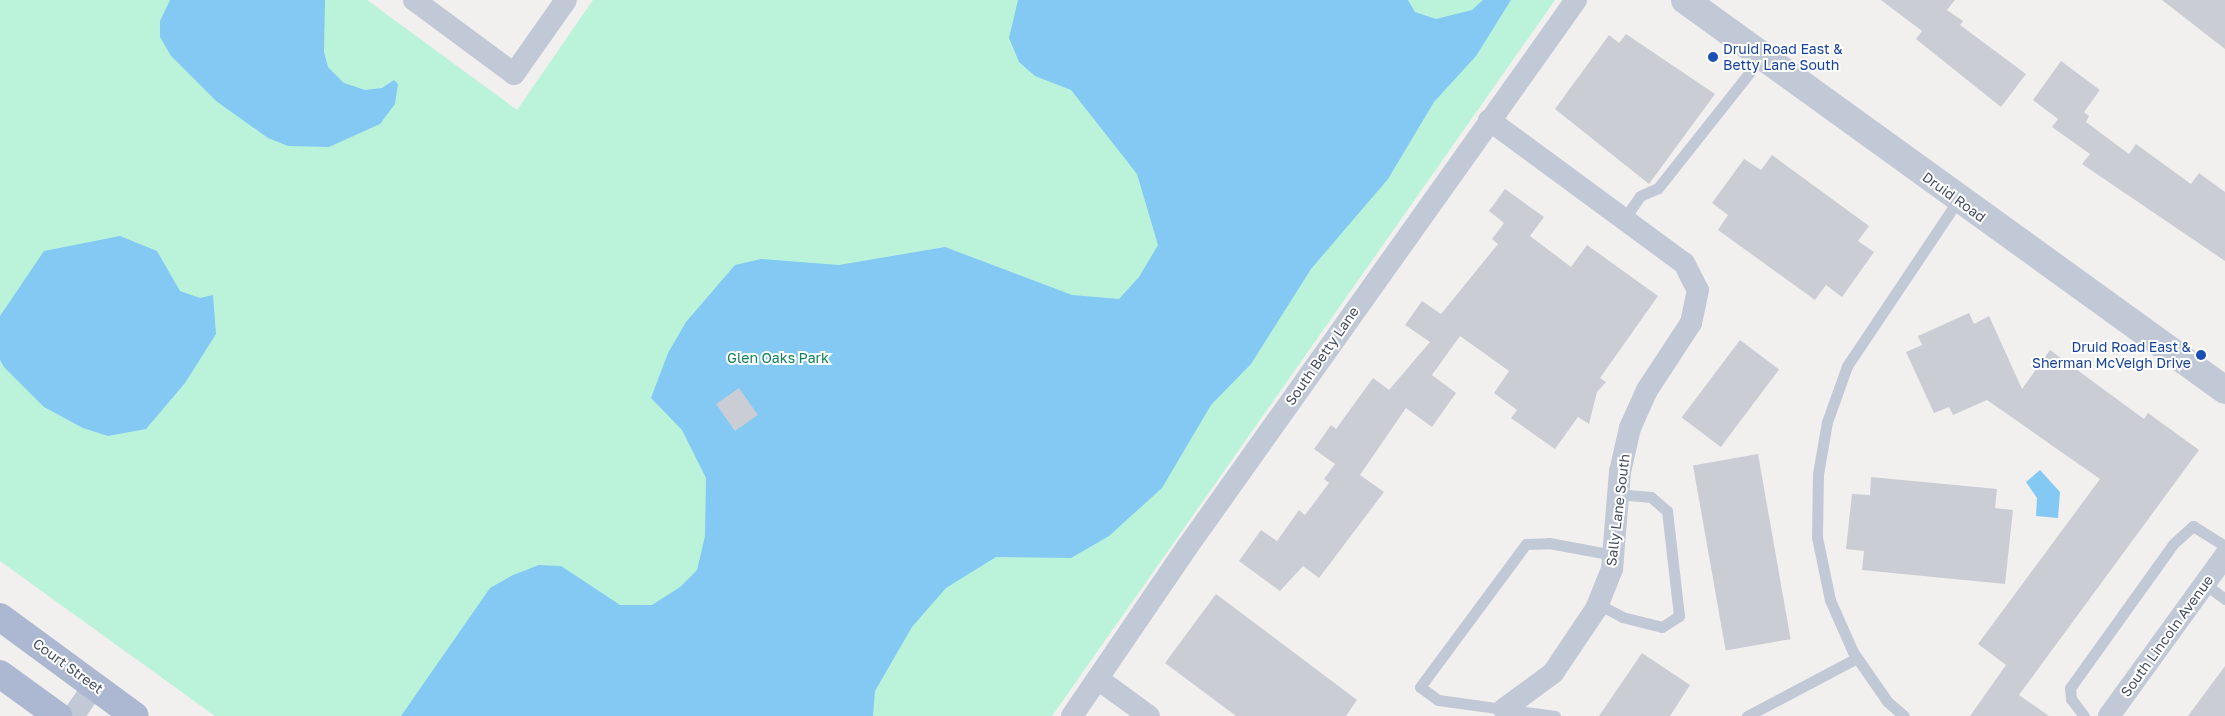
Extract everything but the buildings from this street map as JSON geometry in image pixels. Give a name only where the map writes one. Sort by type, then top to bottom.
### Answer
[{"type":"main road","name":"Court Street","points":[[0,617],[135,716]]},
{"type":"main road","points":[[0,674],[58,716]]},
{"type":"street","points":[[414,0],[514,74],[566,0]]},
{"type":"street","name":"South Betty Lane","points":[[1072,716],[1576,0]]},
{"type":"street","name":"Druid Road","points":[[1685,0],[1958,200],[2225,390]]},
{"type":"street","name":"Sally Lane South","points":[[1490,120],[1684,263],[1698,290],[1691,323],[1647,390],[1630,428],[1618,494],[1613,555],[1598,604],[1553,673],[1505,712]]},
{"type":"street","name":"South Lincoln Avenue","points":[[2109,716],[2225,556]]},
{"type":"street","points":[[1098,679],[1149,716]]},
{"type":"street","points":[[73,716],[94,686]]},
{"type":"lane","points":[[1624,219],[1640,196],[1658,188],[1762,57]]},
{"type":"lane","points":[[1904,716],[1887,701],[1857,658],[1830,600],[1817,537],[1818,474],[1827,422],[1847,366],[1958,200]]},
{"type":"lane","points":[[1598,604],[1622,617],[1662,627],[1679,616],[1667,510],[1651,497],[1618,494]]},
{"type":"lane","points":[[2084,716],[2071,699],[2070,688],[2173,544],[2193,526],[2225,546]]},
{"type":"lane","points":[[1555,716],[1505,712],[1438,700],[1420,687],[1526,544],[1549,543],[1613,555]]},
{"type":"lane","points":[[2205,584],[2225,599]]},
{"type":"lane","points":[[1747,716],[1857,658]]},
{"type":"green space","name":"Glen Oaks Park","points":[[0,0],[367,0],[517,110],[593,0],[1555,0],[1052,716],[215,716],[0,561]]},
{"type":"water","points":[[170,0],[325,0],[324,52],[328,67],[344,83],[365,90],[382,88],[394,80],[398,84],[395,104],[380,124],[329,147],[288,146],[268,138],[216,101],[171,56],[160,37],[160,21]]},
{"type":"water","points":[[1018,0],[1408,0],[1415,12],[1436,19],[1472,10],[1483,0],[1511,0],[1476,56],[1434,102],[1388,179],[1311,269],[1251,364],[1211,405],[1162,488],[1109,536],[1071,558],[996,557],[946,588],[912,627],[875,691],[873,716],[401,716],[490,588],[513,575],[539,565],[561,566],[620,605],[652,605],[680,587],[697,570],[705,536],[706,478],[682,430],[651,398],[668,353],[686,322],[735,265],[761,259],[839,265],[945,247],[1072,295],[1119,299],[1139,277],[1158,245],[1137,174],[1071,90],[1035,76],[1019,62],[1009,38]]},
{"type":"water","points":[[120,236],[157,251],[180,291],[200,298],[213,295],[216,334],[185,383],[146,429],[108,436],[83,428],[44,407],[4,367],[0,360],[0,316],[44,251]]},
{"type":"water","points":[[2040,470],[2060,492],[2058,518],[2036,516],[2037,498],[2026,482]]},
{"type":"place","name":"Druid Road East & Betty Lane South","points":[[1713,57]]},
{"type":"place","name":"Druid Road East & Sherman McVeigh Drive","points":[[2201,355]]}]
